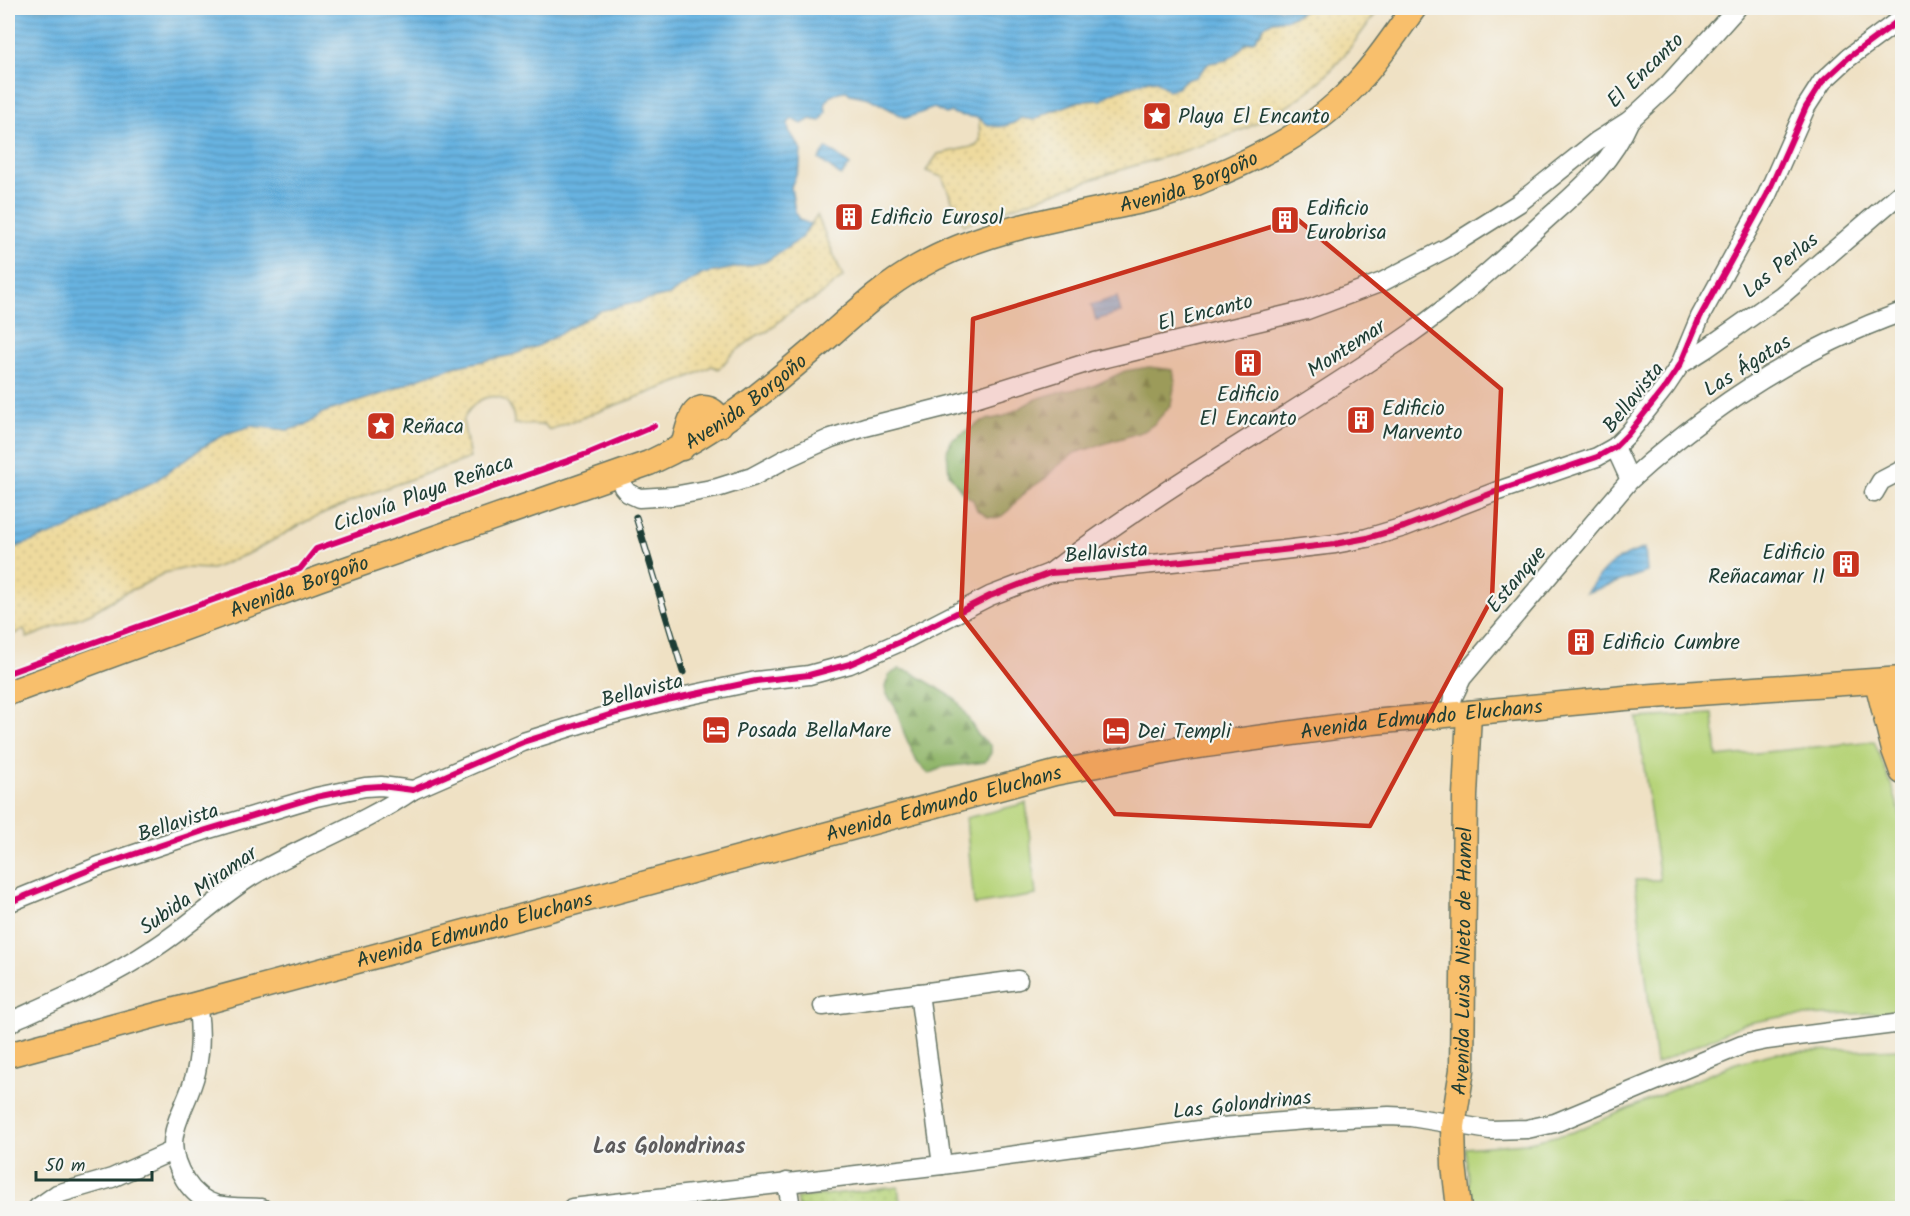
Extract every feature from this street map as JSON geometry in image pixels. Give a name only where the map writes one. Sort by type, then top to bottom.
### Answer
[{"type":"main road","name":"Avenida Borgoño","points":[[8,693],[318,579],[649,464],[682,448],[720,425],[784,375],[881,292],[937,256],[983,237],[1154,198],[1223,172],[1274,149],[1312,124],[1346,95],[1376,61],[1414,8]]},
{"type":"main road","name":"Avenida Edmundo Eluchans","points":[[8,1055],[1055,773],[1184,748],[1373,722],[1625,699],[1891,680]]},
{"type":"main road","points":[[1891,680],[1902,714]]},
{"type":"main road","points":[[1891,680],[1894,750],[1902,772]]},
{"type":"main road","name":"Avenida Luisa Nieto de Hamel","points":[[1459,713],[1465,796],[1462,1070],[1453,1126],[1454,1165],[1459,1209]]},
{"type":"street","name":"El Encanto","points":[[618,474],[623,488],[639,498],[673,496],[717,488],[752,477],[831,438],[865,427],[952,405],[1093,361],[1308,310],[1382,282],[1449,248],[1520,203],[1597,141],[1630,120],[1667,86],[1737,8]]},
{"type":"street","name":"Bellavista","points":[[8,903],[120,858],[316,797],[365,787],[381,786],[413,790],[523,742],[609,715],[756,681],[809,675],[850,664],[900,642],[990,596],[1050,573],[1335,544],[1404,526],[1597,457],[1615,447],[1666,386],[1680,365],[1700,317],[1767,195],[1811,99],[1822,82],[1848,58],[1902,18]]},
{"type":"street","name":"Montemar","points":[[1050,573],[1102,533],[1411,333],[1490,271],[1602,167],[1621,142],[1630,120]]},
{"type":"street","name":"Las Perlas","points":[[1680,365],[1782,295],[1902,192]]},
{"type":"street","name":"Las Ágatas","points":[[1630,480],[1682,435],[1746,390],[1816,350],[1902,312]]},
{"type":"street","name":"Bellavista","points":[[1615,447],[1630,480]]},
{"type":"street","points":[[1874,493],[1881,481],[1902,471]]},
{"type":"street","name":"Estanque","points":[[1459,713],[1453,697],[1462,678],[1630,480]]},
{"type":"street","name":"Subida Miramar","points":[[8,1025],[15,1019],[129,965],[251,877],[370,816],[413,790]]},
{"type":"street","points":[[823,1006],[1018,980]]},
{"type":"street","points":[[919,993],[942,1165]]},
{"type":"street","points":[[197,1004],[201,1023],[201,1041],[195,1074],[173,1133],[172,1151],[178,1168],[196,1194],[217,1205],[262,1209]]},
{"type":"street","name":"Las Golondrinas","points":[[572,1209],[942,1165],[1222,1127],[1287,1121],[1389,1116],[1421,1119],[1472,1129],[1509,1130],[1555,1123],[1742,1045],[1902,1023]]},
{"type":"street","points":[[37,1209],[57,1194],[112,1178],[172,1151]]},
{"type":"street","points":[[787,1182],[791,1209]]},
{"type":"highlighted area","points":[[1297,219],[1501,389],[1492,598],[1370,826],[1115,814],[961,615],[973,319]]},
{"type":"green space","points":[[1149,367],[1173,370],[1175,382],[1171,405],[1154,424],[1144,431],[1075,453],[1046,478],[1026,491],[999,518],[988,517],[977,510],[973,500],[963,493],[949,474],[947,451],[952,440],[982,421],[1005,416],[1036,399],[1093,386],[1125,371]]},
{"type":"green space","points":[[899,669],[911,672],[958,702],[978,735],[991,746],[991,753],[985,762],[943,767],[929,774],[917,762],[896,708],[886,693],[885,687],[889,675]]},
{"type":"green space","points":[[1713,714],[1717,757],[1874,741],[1894,792],[1902,822],[1902,1012],[1780,1017],[1743,1024],[1656,1064],[1635,880],[1660,880],[1637,718]]},
{"type":"green space","points":[[1026,803],[1036,895],[974,905],[966,818]]},
{"type":"green space","points":[[1902,1049],[1902,1208],[1471,1208],[1465,1148],[1525,1143],[1573,1132],[1736,1063],[1775,1053]]},
{"type":"green space","points":[[898,1187],[901,1208],[799,1208],[796,1198]]},
{"type":"sand","name":"Playa El Encanto","points":[[1310,8],[1380,8],[1339,62],[1310,90],[1264,120],[1240,131],[1191,149],[1095,178],[963,225],[942,177],[926,171],[938,154],[976,146],[980,141],[979,118],[986,124],[1013,124],[1021,118],[1035,120],[1044,114],[1080,101],[1101,100],[1111,93],[1149,80],[1156,81],[1168,90],[1177,88],[1185,80],[1196,77],[1209,63],[1227,60],[1237,53],[1246,43],[1262,32],[1264,26],[1273,21],[1287,19]]},
{"type":"sand","name":"Reñaca","points":[[817,215],[843,277],[815,299],[795,308],[768,331],[758,335],[732,354],[719,369],[712,366],[683,380],[549,430],[545,425],[514,424],[510,406],[505,401],[499,397],[485,398],[470,409],[463,421],[470,458],[372,493],[307,521],[252,552],[212,569],[187,568],[164,573],[91,613],[27,638],[24,629],[8,637],[8,550],[86,518],[109,503],[155,481],[206,445],[228,433],[251,426],[288,430],[308,424],[322,413],[385,393],[422,377],[453,367],[512,355],[540,345],[599,311],[669,295],[703,274],[765,262],[802,237]]},
{"type":"water","points":[[8,8],[1310,8],[1287,19],[1273,21],[1264,26],[1255,40],[1246,43],[1237,53],[1227,60],[1209,63],[1196,77],[1185,80],[1177,88],[1168,90],[1156,81],[1149,80],[1111,93],[1102,100],[1080,101],[1044,114],[1035,120],[1021,118],[1004,126],[990,125],[979,118],[950,112],[946,114],[934,108],[906,118],[869,98],[850,94],[847,91],[837,92],[825,103],[826,112],[821,121],[810,119],[802,124],[792,119],[788,123],[789,131],[801,149],[800,165],[791,187],[795,211],[799,220],[810,224],[802,237],[765,262],[703,274],[669,295],[599,311],[540,345],[512,355],[453,367],[422,377],[385,393],[322,413],[308,424],[288,430],[251,426],[228,433],[206,445],[155,481],[109,503],[67,529],[8,550]]},
{"type":"water","points":[[827,148],[850,165],[841,176],[819,159]]},
{"type":"water","points":[[1117,297],[1121,312],[1096,320],[1091,305]]},
{"type":"water","points":[[1645,548],[1647,572],[1586,593],[1611,564]]},
{"type":"railway","points":[[636,517],[683,672]]},
{"type":"cycle path","points":[[8,903],[99,866],[206,830],[316,797],[365,787],[381,786],[413,790],[523,742],[609,715],[756,681],[809,675],[850,664],[900,642],[990,596],[1050,573],[1231,556],[1367,538],[1404,527],[1495,492],[1597,457],[1615,447],[1628,434],[1680,365],[1700,317],[1767,195],[1806,107],[1822,82],[1848,58],[1902,18]]},
{"type":"cycle path","name":"Ciclovía Playa Reñaca","points":[[8,673],[300,569],[316,549],[587,454],[654,426]]},
{"type":"place","name":"Playa El Encanto","points":[[1157,116]]},
{"type":"place","name":"Edificio Eurosol","points":[[849,217]]},
{"type":"place","name":"Edificio Eurobrisa","points":[[1285,220]]},
{"type":"place","name":"Edificio El Encanto","points":[[1248,363]]},
{"type":"place","name":"Edificio Marvento","points":[[1361,420]]},
{"type":"place","name":"Reñaca","points":[[381,426]]},
{"type":"place","name":"Edificio Reñacamar II","points":[[1846,564]]},
{"type":"place","name":"Edificio Cumbre","points":[[1581,642]]},
{"type":"place","name":"Posada BellaMare","points":[[716,730]]},
{"type":"place","name":"Dei Templi","points":[[1116,731]]},
{"type":"district","name":"Las Golondrinas","points":[[669,1145]]}]
